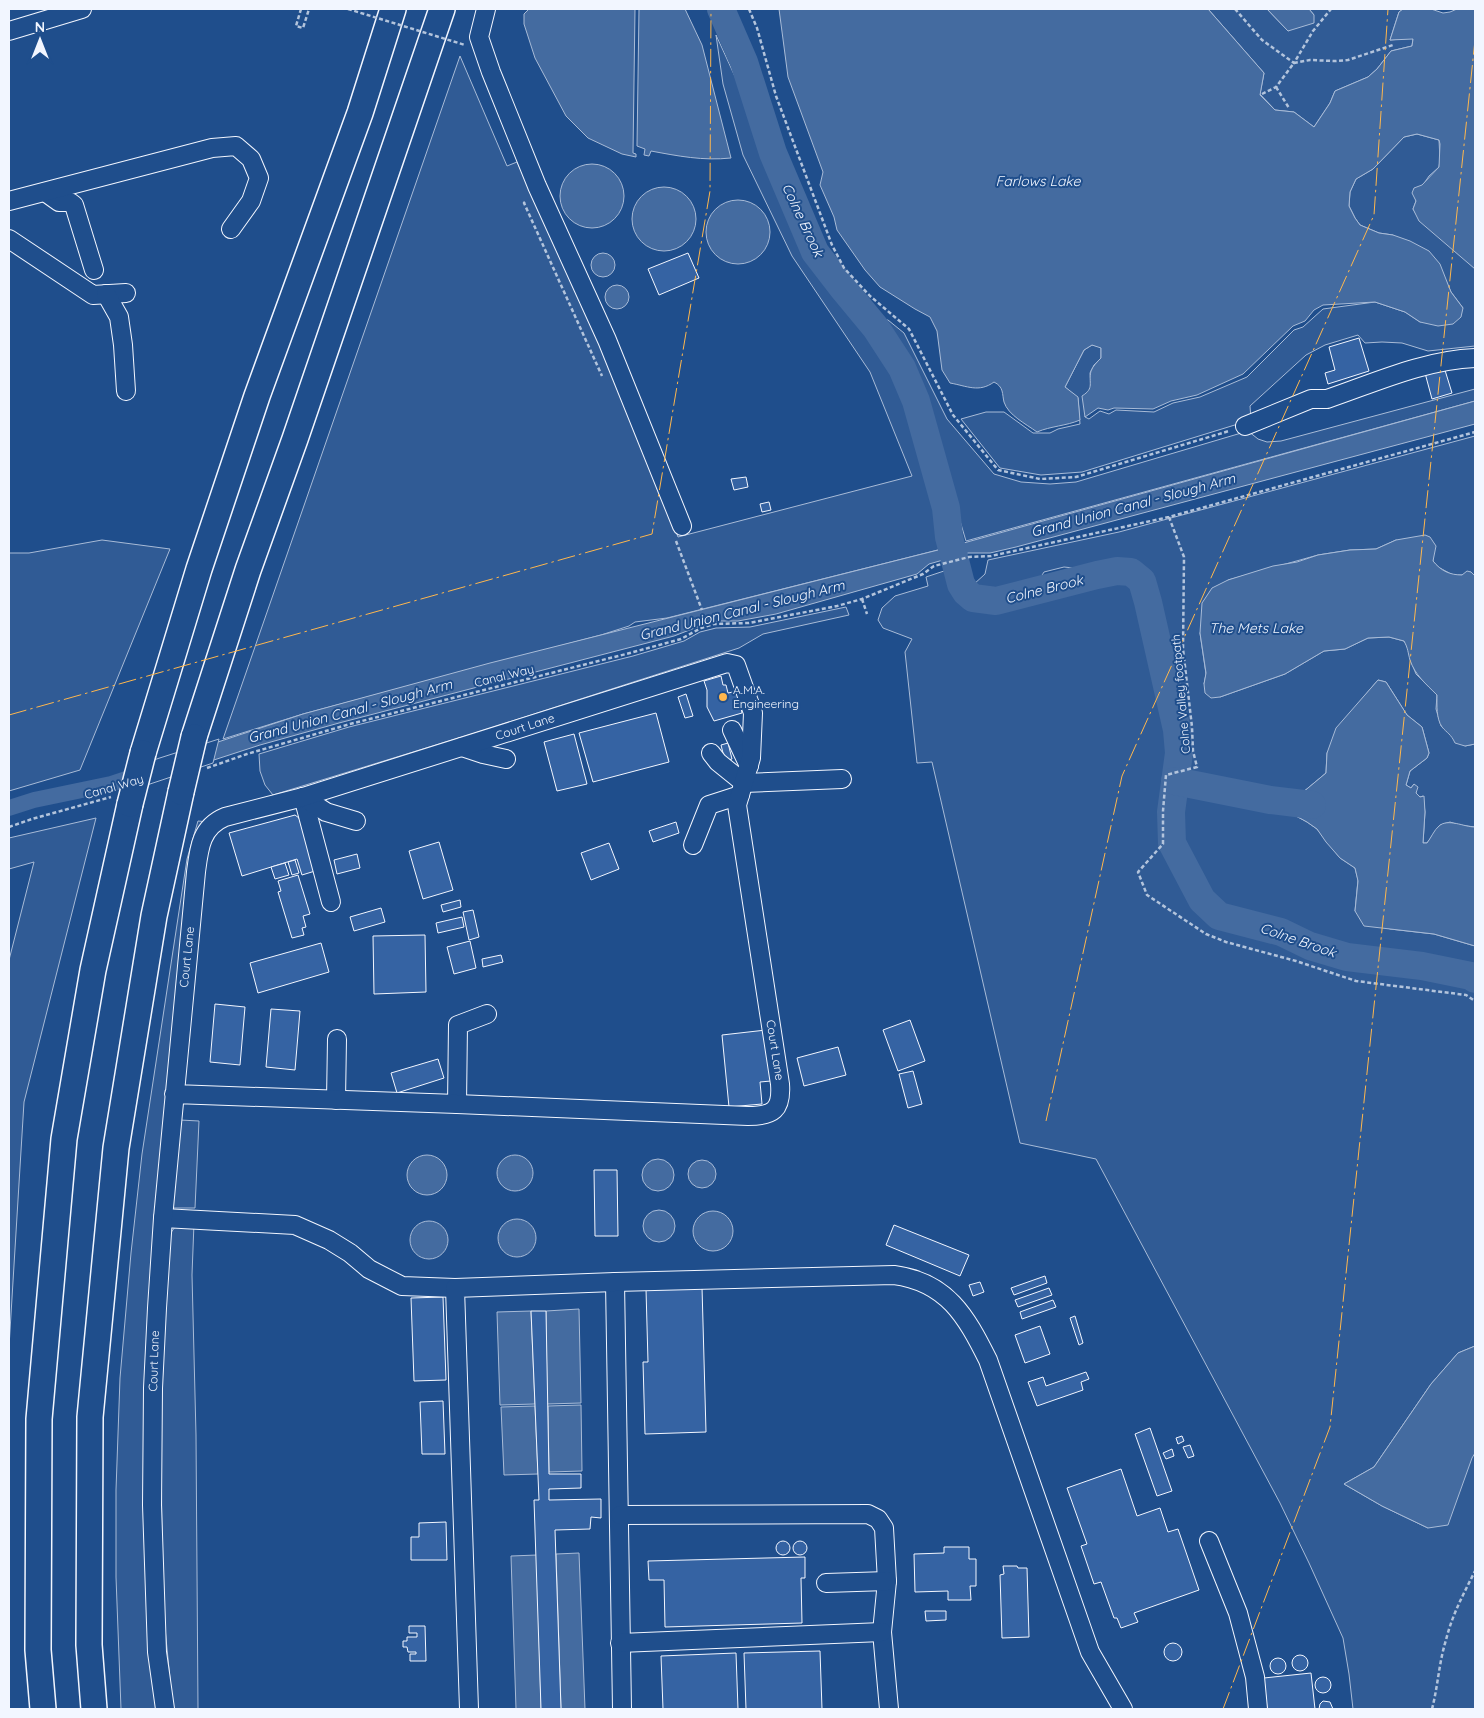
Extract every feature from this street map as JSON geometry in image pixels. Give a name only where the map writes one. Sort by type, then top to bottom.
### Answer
[{"type":"highway","points":[[43,1709],[38,1650],[39,1419],[64,1139],[122,800],[143,753],[199,569],[254,405],[360,113],[393,9]]},
{"type":"highway","points":[[94,1709],[89,1645],[90,1417],[116,1148],[154,916],[194,737],[248,570],[295,439],[442,9]]},
{"type":"street","points":[[9,31],[82,9]]},
{"type":"street","points":[[486,9],[479,37],[491,72],[537,186],[607,340],[682,526]]},
{"type":"street","points":[[9,201],[212,148],[236,146],[251,159],[259,178],[251,201],[231,230]]},
{"type":"street","points":[[45,192],[59,202],[70,202],[74,205],[94,270]]},
{"type":"street","points":[[9,238],[93,295],[126,293]]},
{"type":"street","points":[[106,294],[119,317],[126,391]]},
{"type":"street","points":[[1245,426],[1312,399],[1327,398],[1423,366],[1475,358]]},
{"type":"street","name":"Court Lane","points":[[165,1709],[156,1652],[152,1505],[156,1308],[174,1094],[198,850],[203,836],[216,821],[225,817],[303,797],[737,659],[734,664],[738,669],[754,713],[751,758],[737,805],[781,1096],[777,1106],[767,1114],[748,1116],[174,1094]]},
{"type":"street","points":[[732,730],[749,766]]},
{"type":"street","points":[[462,747],[506,759]]},
{"type":"street","points":[[711,753],[742,789]]},
{"type":"street","points":[[693,845],[709,805],[742,789],[842,779]]},
{"type":"street","points":[[303,797],[326,812],[356,821]]},
{"type":"street","points":[[303,797],[331,902]]},
{"type":"street","points":[[457,1104],[458,1025],[488,1014]]},
{"type":"street","points":[[336,1100],[337,1039]]},
{"type":"street","points":[[164,1218],[295,1225],[329,1240],[350,1253],[369,1269],[402,1286],[456,1288],[894,1274],[919,1280],[936,1288],[953,1302],[964,1316],[988,1360],[1090,1652],[1123,1709]]},
{"type":"street","points":[[616,1282],[622,1709]]},
{"type":"street","points":[[456,1288],[469,1709]]},
{"type":"street","points":[[620,1515],[868,1514],[878,1519],[884,1528],[887,1581],[882,1632],[889,1709]]},
{"type":"street","points":[[1209,1541],[1238,1614],[1255,1677],[1258,1709]]},
{"type":"street","points":[[826,1583],[887,1581]]},
{"type":"street","points":[[620,1643],[882,1632]]},
{"type":"path","points":[[301,9],[296,26],[302,28],[309,9]]},
{"type":"path","points":[[348,9],[466,45]]},
{"type":"path","points":[[749,9],[776,96],[832,245],[844,268],[870,296],[909,329],[953,415],[998,470],[1040,479],[1076,477],[1245,426]]},
{"type":"path","points":[[1235,9],[1262,40],[1294,64]]},
{"type":"path","points":[[1262,94],[1276,87],[1294,64],[1313,31],[1331,9]]},
{"type":"path","points":[[1294,64],[1310,60],[1348,60],[1393,45]]},
{"type":"path","points":[[1276,87],[1289,108]]},
{"type":"path","name":"Canal Way","points":[[202,770],[247,754],[350,724],[639,651],[681,639],[701,628],[714,624],[749,623],[837,606],[862,599],[924,574],[934,566],[969,556],[995,555],[1169,517],[1475,432]]},
{"type":"path","name":"Colne Valley footpath","points":[[1169,517],[1184,557],[1183,649],[1193,751],[1197,767],[1166,775],[1163,844],[1138,872],[1148,895],[1206,934],[1226,942],[1296,961],[1356,981],[1466,995],[1475,1001]]},
{"type":"path","points":[[862,599],[866,614]]},
{"type":"path","name":"Canal Way","points":[[9,827],[32,819],[122,800]]},
{"type":"path","points":[[1432,1709],[1445,1640],[1456,1610],[1475,1571]]},
{"type":"shaded area","points":[[1208,9],[1267,9],[1288,31],[1314,15],[1309,9],[1403,9],[1399,12],[1390,40],[1413,38],[1412,46],[1391,51],[1368,77],[1335,91],[1330,103],[1314,127],[1294,112],[1275,110],[1260,94],[1264,73]]},
{"type":"shaded area","points":[[716,35],[813,253],[875,330],[900,370],[914,400],[930,455],[942,549],[667,618],[635,622],[629,626],[601,635],[303,714],[223,739],[460,56],[507,166],[517,162],[568,269],[654,474],[678,537],[912,476],[870,372],[792,256],[743,155],[723,84]]},
{"type":"shaded area","points":[[1417,134],[1439,140],[1440,160],[1439,167],[1429,176],[1415,197],[1416,201],[1413,209],[1416,214],[1475,268],[1475,346],[1428,351],[1402,343],[1365,343],[1358,335],[1325,345],[1306,355],[1250,406],[1251,420],[1082,472],[1041,475],[1000,468],[961,419],[986,412],[1004,412],[1033,433],[1050,433],[1058,429],[1080,424],[1078,398],[1065,387],[1084,350],[1092,345],[1101,347],[1101,358],[1094,365],[1090,373],[1091,385],[1085,417],[1089,419],[1100,411],[1109,414],[1116,410],[1154,412],[1173,403],[1200,397],[1247,377],[1294,330],[1303,327],[1323,309],[1375,302],[1405,312],[1420,322],[1463,308],[1451,292],[1445,279],[1393,235],[1379,233],[1360,225],[1349,206],[1350,192],[1356,179],[1373,169],[1404,137]]},
{"type":"shaded area","points":[[888,320],[904,333],[947,419],[994,474],[1021,482],[1050,484],[1076,482],[1248,431],[1258,439],[1267,442],[1281,441],[1475,389],[1475,401],[966,541],[941,457],[922,404],[903,362],[884,333],[881,324]]},
{"type":"shaded area","points":[[1475,436],[1475,576],[1471,572],[1453,575],[1438,567],[1433,561],[1433,553],[1396,540],[1376,549],[1350,550],[1318,555],[1228,580],[1200,633],[1206,674],[1204,684],[1220,697],[1285,674],[1324,651],[1345,649],[1368,638],[1389,637],[1404,641],[1416,674],[1437,695],[1436,709],[1441,726],[1465,746],[1475,744],[1475,827],[1450,822],[1440,825],[1427,843],[1423,843],[1425,812],[1423,796],[1420,797],[1416,793],[1414,784],[1411,788],[1406,785],[1410,771],[1427,758],[1429,753],[1422,727],[1407,715],[1386,682],[1378,680],[1361,700],[1327,753],[1326,773],[1302,793],[1283,793],[1273,796],[1179,778],[1182,754],[1178,720],[1154,609],[1144,578],[1130,567],[1110,567],[1092,570],[1064,567],[1044,572],[1037,583],[1006,596],[988,596],[972,590],[973,585],[985,574],[988,560],[1119,532]]},
{"type":"shaded area","points":[[102,540],[170,549],[80,770],[9,791],[9,553],[29,553]]},
{"type":"shaded area","points":[[950,569],[959,596],[977,604],[1005,604],[1068,584],[1117,574],[1130,574],[1140,584],[1175,730],[1176,753],[1169,809],[1170,843],[1200,901],[1217,918],[1282,935],[1309,948],[1348,960],[1423,969],[1475,983],[1475,1346],[1458,1353],[1431,1384],[1374,1467],[1344,1484],[1382,1506],[1428,1528],[1475,1443],[1475,1709],[1353,1709],[1343,1638],[1309,1563],[1280,1503],[1096,1159],[1020,1143],[932,762],[917,763],[905,652],[912,639],[883,628],[878,620],[882,608],[895,596],[928,586],[926,577]]},
{"type":"shaded area","points":[[846,607],[849,615],[763,634],[739,648],[475,733],[273,795],[265,785],[260,771],[259,754],[349,727],[633,656],[684,641],[700,632],[716,628],[750,627]]},
{"type":"shaded area","points":[[1178,785],[1276,805],[1307,822],[1317,829],[1340,858],[1355,868],[1358,880],[1355,911],[1390,929],[1434,934],[1475,946],[1475,975],[1425,964],[1349,954],[1313,944],[1282,929],[1220,913],[1204,898],[1175,843],[1173,811]]},
{"type":"shaded area","points":[[96,818],[24,1102],[9,1347],[9,960],[34,862],[9,869],[9,838]]},
{"type":"shaded area","points":[[198,821],[209,822],[160,1233],[161,1709],[121,1709],[116,1577],[116,1490],[120,1378],[142,1154],[187,859]]},
{"type":"shaded area","points":[[180,1120],[199,1121],[195,1208],[172,1208]]},
{"type":"shaded area","points":[[194,1223],[192,1275],[196,1435],[198,1709],[173,1709],[165,1628],[162,1559],[161,1413],[167,1267],[169,1238],[172,1231],[176,1226]]},
{"type":"water","points":[[529,9],[635,9],[633,153],[636,154],[636,157],[622,154],[588,138],[566,116],[535,58],[524,24],[524,14]]},
{"type":"water","points":[[639,9],[685,9],[702,45],[731,158],[701,158],[651,151],[649,156],[644,155],[645,149],[637,146]]},
{"type":"water","name":"Farlows Lake","points":[[779,9],[1208,9],[1264,73],[1260,95],[1275,110],[1294,112],[1314,127],[1330,103],[1335,91],[1368,77],[1391,51],[1412,46],[1413,39],[1390,40],[1399,12],[1403,9],[1431,9],[1443,13],[1457,9],[1475,9],[1475,269],[1419,221],[1413,209],[1416,201],[1412,193],[1414,188],[1422,185],[1439,167],[1439,140],[1417,134],[1404,137],[1373,169],[1356,179],[1350,192],[1349,206],[1360,225],[1379,233],[1393,235],[1410,241],[1429,251],[1440,264],[1451,292],[1463,308],[1461,317],[1453,324],[1438,326],[1420,322],[1405,312],[1375,302],[1323,305],[1314,310],[1305,321],[1293,326],[1243,374],[1197,395],[1171,401],[1153,409],[1114,408],[1108,410],[1098,408],[1085,417],[1082,396],[1090,388],[1091,371],[1101,358],[1101,348],[1092,345],[1084,350],[1065,387],[1078,397],[1080,420],[1037,432],[1009,411],[1004,402],[1001,388],[994,382],[978,388],[950,383],[942,370],[937,331],[930,317],[880,287],[865,270],[837,230],[834,217],[820,185],[823,172],[788,77]]},
{"type":"water","points":[[1267,9],[1309,9],[1314,15],[1314,23],[1288,31]]},
{"type":"water","points":[[586,164],[598,164],[615,173],[622,184],[624,196],[622,208],[615,219],[598,228],[586,228],[574,223],[565,214],[560,202],[560,190],[565,178],[574,169]]},
{"type":"water","points":[[658,187],[670,187],[687,196],[694,207],[696,219],[694,231],[687,242],[670,251],[658,251],[646,246],[637,237],[632,225],[632,213],[637,201],[646,192]]},
{"type":"water","points":[[738,200],[750,202],[761,209],[768,220],[770,232],[768,244],[761,255],[750,262],[738,264],[726,262],[715,255],[708,244],[706,232],[708,220],[715,209],[726,202]]},
{"type":"water","points":[[603,253],[608,254],[614,260],[614,270],[608,276],[603,277],[598,276],[592,270],[591,265],[592,260],[598,254]]},
{"type":"water","points":[[617,285],[622,286],[628,292],[628,302],[622,308],[617,309],[612,308],[606,302],[605,297],[606,292],[612,286]]},
{"type":"water","points":[[1475,401],[1475,424],[1016,547],[990,553],[968,553],[929,564],[917,574],[776,614],[738,621],[717,621],[674,636],[260,745],[137,785],[142,767],[303,714],[490,663],[942,549]]},
{"type":"water","name":"The Mets Lake","points":[[1425,535],[1430,537],[1436,546],[1433,561],[1439,567],[1446,572],[1454,574],[1462,575],[1467,571],[1475,576],[1475,744],[1465,746],[1455,743],[1442,727],[1438,716],[1437,695],[1415,670],[1404,641],[1389,637],[1368,638],[1345,649],[1324,651],[1285,674],[1220,697],[1211,698],[1205,693],[1206,673],[1200,633],[1202,603],[1212,588],[1228,580],[1273,566],[1297,562],[1318,555],[1350,550],[1376,549],[1396,540]]},
{"type":"water","points":[[1378,680],[1386,682],[1407,715],[1422,727],[1429,753],[1427,758],[1410,771],[1406,785],[1411,788],[1414,784],[1418,787],[1416,793],[1420,797],[1424,796],[1423,843],[1427,843],[1439,826],[1443,824],[1451,823],[1475,827],[1475,946],[1434,934],[1364,926],[1355,911],[1358,881],[1355,868],[1340,858],[1317,829],[1276,805],[1273,796],[1283,793],[1302,793],[1326,773],[1327,753],[1336,728]]},
{"type":"water","points":[[427,1155],[441,1161],[447,1175],[441,1189],[427,1195],[413,1189],[407,1175],[413,1161]]},
{"type":"water","points":[[515,1155],[522,1156],[528,1160],[532,1166],[532,1180],[528,1186],[522,1190],[515,1191],[508,1190],[502,1186],[498,1180],[497,1173],[498,1166],[502,1160],[508,1156]]},
{"type":"water","points":[[658,1159],[664,1160],[669,1164],[673,1169],[673,1181],[669,1186],[664,1190],[658,1191],[652,1190],[647,1186],[643,1181],[642,1175],[643,1169],[647,1164],[652,1160]]},
{"type":"water","points":[[702,1160],[712,1164],[716,1174],[712,1184],[702,1188],[692,1184],[688,1174],[692,1164]]},
{"type":"water","points":[[659,1210],[665,1211],[670,1215],[674,1220],[674,1232],[670,1237],[665,1241],[659,1242],[653,1241],[648,1237],[644,1232],[643,1226],[644,1220],[648,1215],[653,1211]]},
{"type":"water","points":[[717,1211],[724,1214],[730,1220],[733,1231],[732,1239],[724,1248],[717,1251],[709,1251],[702,1248],[694,1239],[693,1227],[696,1220],[705,1212]]},
{"type":"water","points":[[517,1219],[531,1224],[536,1238],[531,1252],[517,1257],[503,1252],[498,1238],[503,1224]]},
{"type":"water","points":[[429,1221],[443,1226],[448,1240],[443,1254],[429,1259],[415,1254],[410,1240],[415,1226]]},
{"type":"water","points":[[579,1309],[581,1403],[547,1404],[546,1311]]},
{"type":"water","points":[[531,1311],[535,1404],[500,1405],[497,1312]]},
{"type":"water","points":[[1475,1346],[1475,1453],[1448,1525],[1428,1528],[1382,1506],[1344,1484],[1374,1467],[1431,1384],[1458,1353]]},
{"type":"water","points":[[581,1405],[582,1471],[549,1472],[548,1406]]},
{"type":"water","points":[[535,1406],[538,1474],[504,1475],[501,1407]]},
{"type":"water","points":[[579,1553],[585,1709],[561,1709],[556,1554]]},
{"type":"water","points":[[537,1555],[541,1709],[516,1709],[511,1556]]},
{"type":"pier","points":[[219,739],[213,763],[138,788],[141,764]]},
{"type":"building","points":[[688,253],[699,278],[659,295],[648,269]]},
{"type":"building","points":[[1359,338],[1369,371],[1328,384],[1325,373],[1335,370],[1329,347]]},
{"type":"building","points":[[1444,367],[1452,393],[1432,399],[1425,373]]},
{"type":"building","points":[[746,477],[748,487],[734,490],[731,479]]},
{"type":"building","points":[[769,502],[771,510],[762,512],[760,504]]},
{"type":"building","name":"A.M.A. Engineering","points":[[721,676],[723,685],[726,685],[728,693],[738,691],[742,713],[714,721],[707,707],[707,690],[704,681]]},
{"type":"building","points":[[686,694],[693,716],[685,718],[678,697]]},
{"type":"building","points":[[656,713],[669,762],[593,782],[579,733]]},
{"type":"building","points":[[574,734],[587,784],[557,791],[544,742]]},
{"type":"building","points":[[728,743],[732,759],[725,761],[721,745]]},
{"type":"building","points":[[295,815],[299,818],[315,871],[302,875],[297,859],[242,876],[229,833]]},
{"type":"building","points":[[676,822],[679,833],[653,842],[649,831]]},
{"type":"building","points":[[439,842],[453,890],[423,899],[409,851]]},
{"type":"building","points":[[609,843],[619,869],[591,880],[581,853]]},
{"type":"building","points":[[357,854],[360,868],[337,874],[334,860]]},
{"type":"building","points":[[295,860],[299,873],[292,875],[288,862]]},
{"type":"building","points":[[285,863],[289,875],[275,879],[271,867]]},
{"type":"building","points":[[298,875],[310,914],[303,916],[306,927],[302,928],[304,935],[292,938],[278,892],[281,891],[278,881]]},
{"type":"building","points":[[460,900],[461,907],[443,912],[441,905]]},
{"type":"building","points":[[381,908],[385,922],[354,931],[350,917]]},
{"type":"building","points":[[473,910],[479,937],[469,940],[463,912]]},
{"type":"building","points":[[462,917],[464,927],[438,933],[436,923]]},
{"type":"building","points":[[425,935],[426,992],[374,994],[373,936]]},
{"type":"building","points":[[470,941],[476,968],[454,974],[447,947]]},
{"type":"building","points":[[321,943],[329,972],[258,993],[250,963]]},
{"type":"building","points":[[501,955],[503,962],[483,967],[482,959]]},
{"type":"building","points":[[215,1004],[245,1007],[240,1065],[210,1062]]},
{"type":"building","points":[[271,1009],[300,1011],[295,1070],[266,1067]]},
{"type":"building","points":[[910,1020],[925,1061],[898,1071],[883,1030]]},
{"type":"building","points":[[766,1030],[771,1081],[760,1082],[762,1104],[729,1107],[722,1035]]},
{"type":"building","points":[[838,1047],[846,1075],[804,1086],[797,1058]]},
{"type":"building","points":[[438,1059],[444,1078],[397,1093],[391,1073]]},
{"type":"building","points":[[913,1071],[922,1104],[908,1108],[899,1074]]},
{"type":"building","points":[[594,1170],[617,1170],[618,1236],[595,1236]]},
{"type":"building","points":[[894,1225],[969,1255],[960,1276],[886,1245]]},
{"type":"building","points":[[1045,1276],[1047,1283],[1014,1295],[1011,1288]]},
{"type":"building","points":[[980,1282],[984,1292],[973,1296],[969,1285]]},
{"type":"building","points":[[702,1287],[706,1432],[645,1434],[643,1362],[648,1362],[646,1289]]},
{"type":"building","points":[[1049,1288],[1052,1295],[1018,1307],[1015,1300]]},
{"type":"building","points":[[443,1297],[446,1380],[414,1381],[411,1298]]},
{"type":"building","points":[[1053,1300],[1056,1307],[1022,1319],[1020,1312]]},
{"type":"building","points":[[531,1311],[546,1311],[549,1474],[581,1474],[581,1488],[549,1489],[549,1500],[601,1499],[601,1518],[591,1517],[590,1529],[555,1530],[561,1709],[541,1709],[534,1500],[539,1500]]},
{"type":"building","points":[[1075,1316],[1083,1343],[1079,1345],[1070,1318]]},
{"type":"building","points":[[1040,1326],[1050,1354],[1025,1363],[1015,1335]]},
{"type":"building","points":[[1086,1372],[1089,1379],[1081,1382],[1083,1390],[1037,1406],[1028,1382],[1043,1377],[1046,1386]]},
{"type":"building","points":[[443,1401],[445,1454],[422,1454],[420,1402]]},
{"type":"building","points":[[1150,1428],[1172,1491],[1157,1496],[1135,1434]]},
{"type":"building","points":[[1182,1436],[1184,1441],[1178,1444],[1176,1438]]},
{"type":"building","points":[[1190,1445],[1194,1456],[1188,1458],[1183,1447]]},
{"type":"building","points":[[1172,1449],[1174,1456],[1166,1459],[1163,1453]]},
{"type":"building","points":[[1121,1469],[1137,1516],[1160,1508],[1168,1532],[1178,1529],[1199,1590],[1134,1613],[1138,1622],[1121,1628],[1117,1618],[1114,1618],[1101,1582],[1094,1584],[1081,1546],[1087,1544],[1067,1488]]},
{"type":"building","points":[[446,1522],[447,1560],[411,1560],[411,1537],[419,1537],[419,1523]]},
{"type":"building","points":[[780,1541],[786,1541],[790,1548],[786,1555],[780,1555],[776,1551],[776,1545]]},
{"type":"building","points":[[797,1541],[803,1541],[807,1548],[803,1555],[797,1555],[793,1551],[793,1545]]},
{"type":"building","points":[[944,1547],[969,1547],[969,1559],[976,1559],[976,1586],[970,1586],[971,1600],[948,1600],[948,1591],[915,1592],[914,1554],[944,1553]]},
{"type":"building","points":[[805,1557],[805,1578],[801,1578],[802,1623],[665,1627],[664,1580],[649,1580],[648,1561]]},
{"type":"building","points":[[1003,1566],[1027,1568],[1029,1637],[1002,1638],[1000,1575],[1004,1574]]},
{"type":"building","points":[[925,1611],[946,1611],[946,1620],[926,1621]]},
{"type":"building","points":[[409,1626],[425,1626],[426,1661],[410,1661],[410,1654],[416,1654],[416,1652],[408,1652],[407,1647],[403,1647],[403,1641],[407,1641],[407,1637],[417,1637],[417,1633],[409,1633]]},
{"type":"building","points":[[1173,1643],[1179,1646],[1182,1652],[1179,1658],[1173,1661],[1167,1658],[1164,1652],[1167,1646]]},
{"type":"building","points":[[820,1651],[822,1709],[746,1709],[744,1653]]},
{"type":"building","points":[[736,1653],[738,1709],[663,1709],[661,1656]]},
{"type":"building","points":[[1300,1655],[1308,1663],[1300,1671],[1292,1663]]},
{"type":"building","points":[[1278,1658],[1286,1666],[1278,1674],[1270,1666]]},
{"type":"building","points":[[1311,1673],[1315,1709],[1267,1709],[1264,1678]]},
{"type":"building","points":[[1323,1677],[1331,1685],[1323,1693],[1315,1685]]},
{"type":"building","points":[[1323,1701],[1330,1702],[1333,1709],[1319,1709]]},
{"type":"waterway","name":"Colne Brook","points":[[721,9],[744,62],[773,153],[815,252],[876,328],[902,368],[916,401],[946,508],[949,537],[961,584],[966,592],[973,598],[996,601],[1117,571],[1131,572],[1142,581],[1177,730],[1179,753],[1171,812],[1172,843],[1202,900],[1219,916],[1281,932],[1310,946],[1347,957],[1422,966],[1471,976],[1475,979]]},
{"type":"waterway","name":"Grand Union Canal - Slough Arm","points":[[9,808],[34,800],[111,784],[144,773]]},
{"type":"waterway","points":[[1175,781],[1270,800],[1312,805]]},
{"type":"power","points":[[9,715],[652,534],[710,191],[711,9]]},
{"type":"power","points":[[1046,1121],[1122,776],[1374,215],[1388,9]]},
{"type":"power","points":[[1223,1709],[1330,1427],[1475,40]]},
{"type":"place","name":"A.M.A. Engineering","points":[[723,697]]}]
